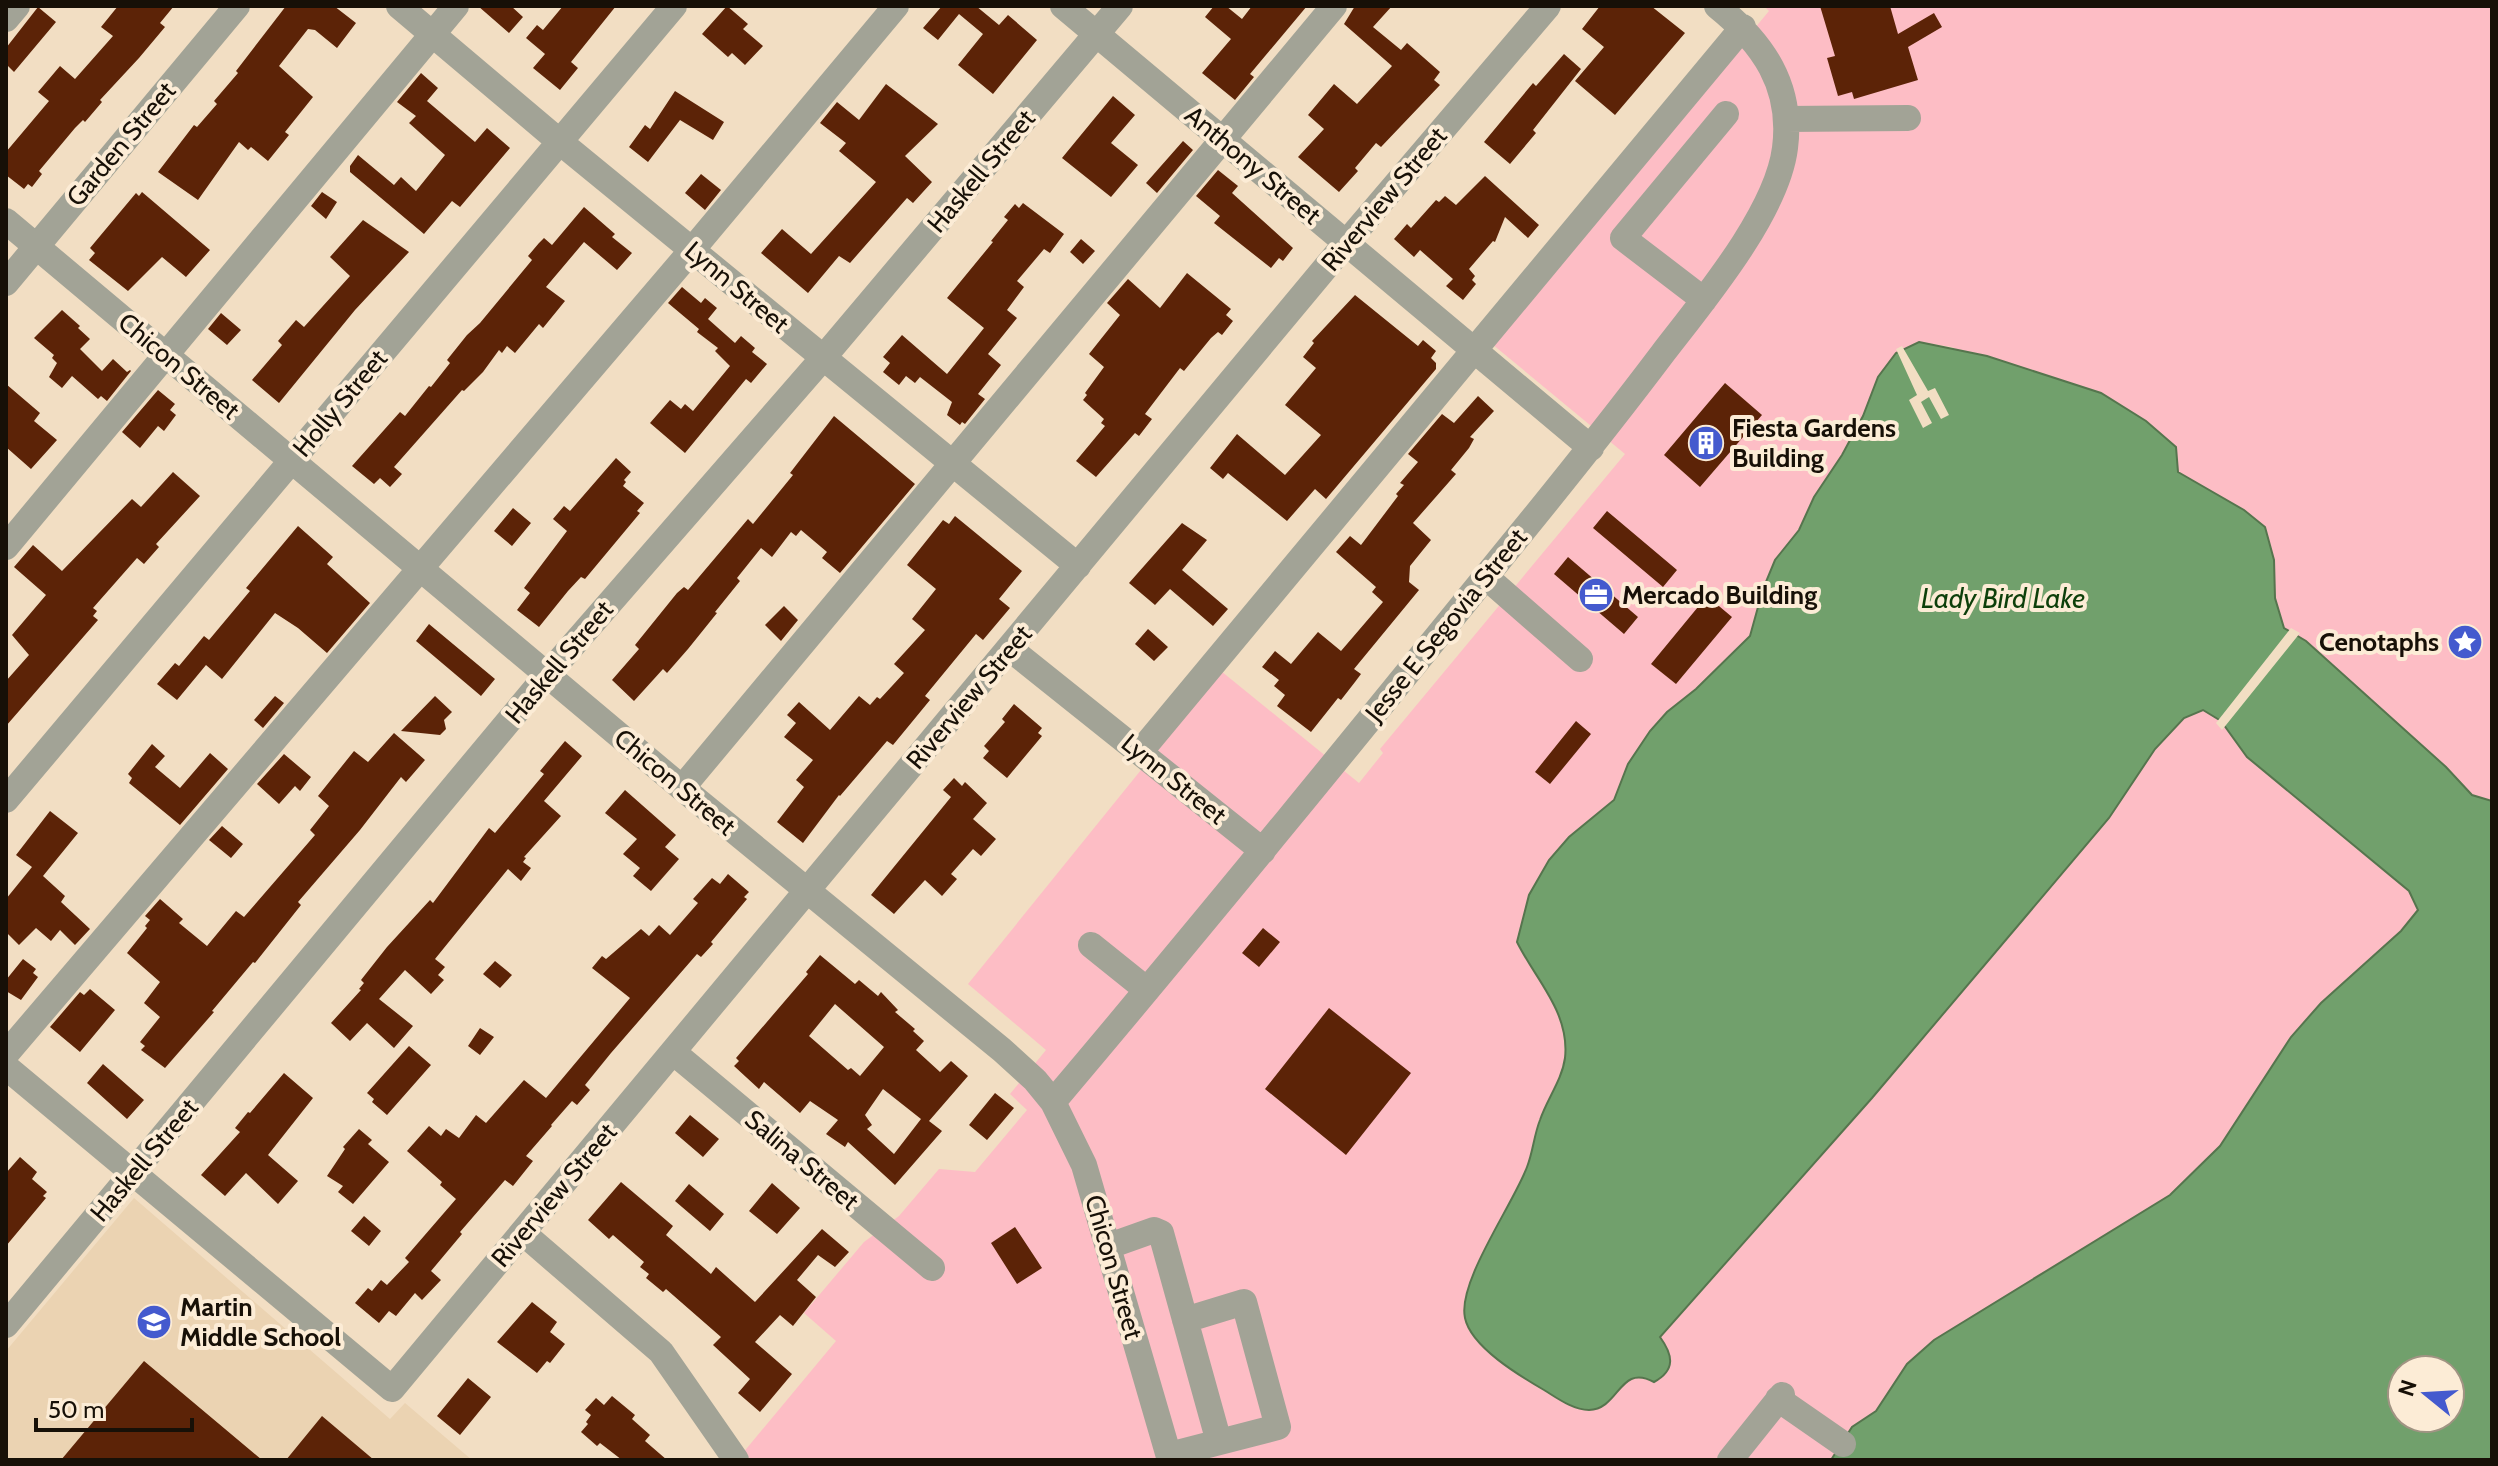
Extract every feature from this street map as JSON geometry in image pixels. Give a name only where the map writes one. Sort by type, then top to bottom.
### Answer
[{"type":"street","points":[[6,19],[17,6]]},
{"type":"street","name":"Garden Street","points":[[6,283],[237,6]]},
{"type":"street","name":"Lynn Street","points":[[399,6],[560,142],[1078,566]]},
{"type":"street","points":[[6,547],[456,6]]},
{"type":"street","name":"Holly Street","points":[[6,800],[674,6]]},
{"type":"street","points":[[6,1054],[692,250],[896,6]]},
{"type":"street","name":"Anthony Street","points":[[1063,6],[1591,448]]},
{"type":"street","name":"Haskell Street","points":[[6,1325],[547,675],[823,358],[1120,6]]},
{"type":"street","points":[[682,788],[1334,6]]},
{"type":"street","name":"Riverview Street","points":[[133,1172],[392,1389],[1346,243],[1548,6]]},
{"type":"street","name":"Jesse E Segovia Street","points":[[1053,1102],[1263,851],[1591,448],[1704,300],[1762,212],[1780,171],[1785,148],[1786,119],[1782,94],[1771,63],[1743,27],[1717,6]]},
{"type":"street","points":[[1140,752],[1743,27]]},
{"type":"street","points":[[1704,300],[1623,238],[1726,114]]},
{"type":"street","points":[[1786,119],[1908,118]]},
{"type":"street","name":"Chicon Street","points":[[6,221],[1035,1080],[1053,1102],[1084,1165],[1170,1457]]},
{"type":"street","points":[[1486,577],[1580,659]]},
{"type":"street","name":"Lynn Street","points":[[1009,648],[1263,851]]},
{"type":"street","points":[[1091,945],[1147,990]]},
{"type":"street","name":"Salina Street","points":[[673,1052],[932,1268]]},
{"type":"street","points":[[6,1067],[133,1172]]},
{"type":"street","points":[[1109,1246],[1154,1230],[1161,1233],[1219,1442]]},
{"type":"street","points":[[523,1233],[661,1352],[736,1460]]},
{"type":"street","points":[[1170,1457],[1278,1427],[1244,1302],[1185,1320]]},
{"type":"street","points":[[1730,1460],[1780,1397],[1843,1444]]},
{"type":"shaded area","points":[[1764,6],[2492,6],[2492,809],[2487,809],[2282,633],[2244,510],[1952,347],[1919,342],[1896,353],[1878,377],[1863,416],[1842,455],[1814,497],[1799,530],[1775,560],[1750,636],[1650,731],[1628,764],[1614,800],[1569,837],[1529,895],[1517,942],[1555,1006],[1563,1030],[1565,1058],[1555,1090],[1539,1120],[1527,1167],[1496,1228],[1476,1340],[1532,1383],[1581,1408],[1600,1406],[1628,1381],[1642,1375],[1660,1338],[1872,1098],[2109,818],[2155,749],[2184,718],[2203,710],[2221,721],[2336,832],[2409,891],[2418,910],[2401,931],[2321,1003],[2291,1036],[2220,1146],[2170,1195],[1934,1340],[1907,1364],[1876,1411],[1852,1428],[1831,1460],[737,1460],[836,1341],[804,1313],[864,1242],[899,1216],[939,1169],[975,1172],[1027,1110],[1010,1094],[1046,1050],[968,984],[1221,671],[1359,783],[1383,753],[1380,749],[1625,454],[1492,344],[1769,11]]},
{"type":"shaded area","name":"Martin Middle School","points":[[134,1198],[390,1419],[405,1403],[472,1460],[6,1460],[6,1351]]},
{"type":"water","name":"Lady Bird Lake","points":[[1919,342],[1987,356],[2101,393],[2146,421],[2176,447],[2178,472],[2244,510],[2265,527],[2274,560],[2275,598],[2284,628],[2306,641],[2446,767],[2472,795],[2492,801],[2492,1460],[1831,1460],[1852,1427],[1876,1411],[1907,1364],[1934,1340],[2170,1195],[2220,1146],[2291,1037],[2321,1003],[2401,931],[2418,910],[2409,891],[2247,757],[2221,721],[2203,710],[2184,718],[2155,749],[2109,818],[1872,1098],[1660,1337],[1670,1356],[1669,1367],[1661,1377],[1654,1382],[1633,1378],[1599,1408],[1577,1408],[1510,1369],[1486,1350],[1469,1329],[1465,1303],[1469,1284],[1527,1167],[1538,1126],[1565,1058],[1565,1041],[1557,1011],[1517,942],[1529,895],[1549,860],[1569,837],[1614,800],[1628,764],[1650,731],[1750,636],[1775,560],[1799,530],[1814,497],[1842,455],[1863,416],[1878,377],[1896,353]]},
{"type":"pier","points":[[1902,346],[1928,391],[1935,388],[1949,415],[1941,419],[1929,397],[1921,402],[1932,423],[1923,428],[1909,400],[1917,395],[1896,349]]},
{"type":"pier","points":[[2291,628],[2300,633],[2222,730],[2216,723]]},
{"type":"building","points":[[118,6],[174,6],[160,23],[165,27],[39,171],[42,174],[32,187],[28,184],[24,189],[6,175],[6,152],[49,101],[38,92],[60,66],[75,79],[113,36],[101,27]]},
{"type":"building","points":[[286,6],[334,6],[356,23],[337,48],[315,30],[308,29],[279,66],[313,97],[285,132],[289,135],[268,161],[239,142],[198,200],[158,172],[194,125],[197,127],[217,104],[214,101]]},
{"type":"building","points":[[478,6],[511,6],[523,17],[509,33]]},
{"type":"building","points":[[563,6],[616,6],[571,62],[578,68],[560,90],[533,68],[545,54],[526,38],[537,25],[543,30]]},
{"type":"building","points":[[727,6],[748,24],[743,29],[763,46],[745,65],[732,53],[728,57],[702,34]]},
{"type":"building","points":[[942,6],[976,6],[999,25],[1008,15],[1037,40],[993,94],[958,65],[983,34],[959,14],[938,40],[923,28]]},
{"type":"building","points":[[1214,6],[1226,6],[1242,19],[1252,6],[1307,6],[1250,74],[1254,77],[1235,100],[1202,73],[1231,39],[1205,17]]},
{"type":"building","points":[[1355,6],[1392,6],[1373,27],[1401,50],[1407,43],[1440,72],[1434,80],[1440,85],[1381,147],[1376,143],[1355,168],[1358,171],[1339,192],[1298,157],[1324,129],[1308,115],[1334,84],[1357,104],[1392,66],[1344,24]]},
{"type":"building","points":[[1600,6],[1651,6],[1685,33],[1615,115],[1575,81],[1604,47],[1582,29]]},
{"type":"building","points":[[1820,6],[1890,6],[1898,34],[1934,13],[1942,27],[1908,47],[1918,80],[1854,99],[1852,92],[1838,96],[1827,58],[1835,56]]},
{"type":"building","points":[[38,7],[56,22],[14,72],[6,64],[6,48]]},
{"type":"building","points":[[1564,54],[1581,69],[1510,164],[1484,142],[1533,83],[1536,86]]},
{"type":"building","points":[[421,73],[438,88],[427,101],[475,142],[487,128],[510,148],[460,207],[452,201],[424,234],[350,172],[350,166],[358,155],[394,185],[401,177],[416,191],[445,155],[409,123],[416,116],[397,102]]},
{"type":"building","points":[[886,84],[938,124],[905,156],[932,182],[913,203],[907,198],[850,263],[839,256],[808,293],[761,253],[782,229],[811,254],[876,182],[839,151],[846,143],[820,123],[837,102],[859,120]]},
{"type":"building","points":[[675,91],[724,122],[713,140],[680,120],[648,162],[629,147],[645,125],[650,129]]},
{"type":"building","points":[[1113,96],[1135,115],[1111,143],[1138,165],[1111,197],[1062,158]]},
{"type":"building","points":[[1183,141],[1193,150],[1157,193],[1146,183]]},
{"type":"building","points":[[1218,170],[1238,186],[1232,193],[1293,248],[1283,261],[1279,258],[1271,268],[1214,223],[1220,216],[1196,196]]},
{"type":"building","points":[[701,174],[721,190],[705,210],[685,193]]},
{"type":"building","points":[[1485,176],[1539,225],[1528,238],[1505,217],[1495,242],[1469,269],[1475,276],[1472,280],[1476,284],[1463,300],[1446,286],[1453,279],[1420,250],[1414,257],[1394,239],[1407,224],[1411,228],[1436,200],[1439,202],[1445,196],[1456,205]]},
{"type":"building","points":[[142,192],[210,250],[186,277],[162,257],[128,291],[89,260],[95,253],[90,248],[136,193],[139,196]]},
{"type":"building","points":[[322,192],[337,202],[326,219],[311,206]]},
{"type":"building","points":[[1023,203],[1064,234],[1050,253],[1044,249],[1017,281],[1024,287],[1007,310],[1017,318],[988,354],[1001,365],[978,394],[985,399],[965,424],[962,422],[960,425],[947,415],[952,402],[920,377],[915,383],[906,376],[899,385],[883,372],[890,363],[883,357],[902,335],[947,374],[984,328],[947,298],[993,242],[1008,220],[1004,217],[1015,204],[1019,208]]},
{"type":"building","points":[[584,207],[632,253],[617,270],[584,242],[546,287],[565,301],[543,328],[539,324],[515,353],[507,346],[502,353],[499,350],[483,372],[462,390],[394,467],[402,474],[390,487],[380,478],[374,484],[352,466],[400,412],[405,416],[431,387],[450,363],[447,360],[532,260],[528,256],[539,243],[544,238],[552,245]]},
{"type":"building","points":[[363,220],[409,252],[355,310],[279,403],[252,380],[282,345],[278,341],[296,320],[304,327],[350,276],[330,257]]},
{"type":"building","points":[[1081,239],[1095,251],[1083,264],[1070,252]]},
{"type":"building","points":[[1187,273],[1231,309],[1226,315],[1233,321],[1222,335],[1218,332],[1211,338],[1184,371],[1180,368],[1145,414],[1152,419],[1139,436],[1135,433],[1096,477],[1076,461],[1105,426],[1101,423],[1104,419],[1083,400],[1104,367],[1089,354],[1120,315],[1107,303],[1128,279],[1160,308]]},
{"type":"building","points":[[682,287],[701,303],[705,298],[717,308],[708,319],[735,343],[741,336],[755,348],[752,352],[767,364],[751,383],[746,379],[685,453],[650,423],[670,400],[681,409],[685,404],[693,411],[730,366],[715,351],[718,348],[668,303]]},
{"type":"building","points":[[1355,295],[1418,346],[1423,340],[1436,351],[1431,358],[1436,363],[1436,369],[1326,499],[1315,489],[1287,521],[1228,473],[1223,479],[1210,468],[1237,434],[1285,475],[1321,435],[1285,405],[1316,368],[1303,357],[1314,343],[1312,341]]},
{"type":"building","points":[[62,310],[90,339],[80,349],[102,371],[113,359],[127,372],[131,371],[107,401],[101,396],[98,399],[72,376],[62,388],[49,377],[57,363],[52,358],[54,355],[34,338]]},
{"type":"building","points":[[221,313],[241,330],[227,345],[208,329]]},
{"type":"building","name":"Fiesta Gardens Building","points":[[1725,383],[1762,415],[1700,487],[1664,455]]},
{"type":"building","points":[[6,384],[40,413],[34,421],[57,440],[31,469],[6,447]]},
{"type":"building","points":[[158,390],[175,404],[170,410],[176,415],[164,431],[158,426],[140,448],[122,432]]},
{"type":"building","points":[[1478,396],[1494,411],[1470,437],[1474,439],[1469,448],[1451,470],[1456,474],[1413,523],[1431,540],[1410,566],[1409,582],[1419,590],[1354,669],[1361,674],[1355,682],[1311,732],[1277,706],[1285,695],[1274,686],[1279,680],[1262,667],[1275,651],[1291,664],[1318,632],[1341,651],[1383,602],[1372,592],[1376,587],[1336,552],[1350,536],[1361,545],[1398,496],[1396,494],[1404,485],[1400,483],[1418,462],[1408,454],[1442,414],[1454,423]]},
{"type":"building","points":[[834,416],[915,484],[840,573],[822,558],[827,552],[801,530],[796,536],[791,532],[772,557],[761,548],[737,578],[740,581],[717,613],[688,649],[667,673],[663,669],[634,701],[612,680],[639,649],[635,645],[677,593],[684,587],[688,590],[748,519],[753,524],[793,475],[790,473]]},
{"type":"building","points":[[616,458],[631,472],[623,486],[644,503],[637,511],[640,513],[585,579],[581,577],[539,627],[517,610],[530,593],[524,588],[567,531],[553,519],[564,506],[570,511]]},
{"type":"building","points":[[173,472],[200,496],[156,544],[159,547],[144,564],[137,558],[93,608],[97,611],[93,616],[98,620],[6,726],[6,681],[29,655],[12,635],[46,595],[14,567],[33,545],[62,571],[132,499],[141,507]]},
{"type":"building","points":[[513,508],[531,523],[512,546],[494,531]]},
{"type":"building","name":"Mercado Building","points":[[1607,511],[1677,570],[1663,587],[1593,528]]},
{"type":"building","points":[[955,516],[1022,571],[999,599],[1010,608],[983,640],[976,634],[925,696],[930,700],[893,745],[887,741],[839,795],[803,843],[777,822],[804,787],[796,780],[813,760],[784,737],[796,723],[787,715],[799,702],[830,730],[859,696],[870,705],[877,697],[880,699],[904,673],[894,664],[925,630],[912,619],[936,589],[907,565],[943,520],[949,524]]},
{"type":"building","points":[[1182,523],[1207,540],[1182,570],[1228,609],[1213,626],[1170,589],[1155,605],[1129,583]]},
{"type":"building","points":[[298,526],[333,557],[327,564],[370,603],[327,653],[275,613],[222,679],[206,665],[177,700],[157,684],[175,663],[179,666],[204,636],[209,640],[250,591],[246,588]]},
{"type":"building","name":"Mercado Building","points":[[1568,557],[1638,617],[1624,634],[1554,574]]},
{"type":"building","points":[[1707,596],[1732,617],[1676,684],[1651,664]]},
{"type":"building","points":[[784,606],[798,620],[781,641],[765,625]]},
{"type":"building","points":[[429,624],[495,679],[481,696],[416,641]]},
{"type":"building","points":[[1148,629],[1168,647],[1154,661],[1135,644]]},
{"type":"building","points":[[275,696],[284,703],[263,728],[254,720]]},
{"type":"building","points":[[435,696],[452,712],[444,720],[446,729],[440,735],[401,731]]},
{"type":"building","points":[[1014,704],[1042,728],[1038,733],[1042,736],[1007,778],[983,758],[989,751],[984,746],[1005,722],[1002,719]]},
{"type":"building","points":[[1576,721],[1591,734],[1550,784],[1535,772]]},
{"type":"building","points":[[394,733],[425,760],[406,782],[401,777],[298,902],[301,905],[255,963],[165,1068],[141,1050],[145,1046],[140,1042],[160,1017],[144,1003],[160,982],[127,953],[147,928],[145,926],[150,920],[145,916],[160,899],[183,919],[179,923],[207,946],[236,911],[244,917],[315,835],[310,830],[329,806],[318,796],[354,751],[368,762]]},
{"type":"building","points":[[565,741],[582,756],[544,801],[561,816],[524,857],[523,862],[531,868],[521,881],[508,869],[435,959],[445,967],[438,975],[444,980],[431,994],[405,970],[379,999],[413,1026],[394,1048],[367,1023],[350,1041],[331,1023],[361,990],[364,983],[361,980],[430,900],[433,903],[489,828],[495,833],[544,774],[540,771]]},
{"type":"building","points":[[152,744],[165,756],[155,767],[180,788],[210,753],[228,769],[180,825],[129,783],[132,778],[128,774]]},
{"type":"building","points":[[284,754],[311,777],[300,791],[295,786],[279,804],[257,784]]},
{"type":"building","points":[[954,778],[962,786],[965,782],[987,803],[973,819],[996,839],[981,856],[973,849],[951,874],[957,879],[942,896],[925,880],[894,914],[871,895],[951,797],[943,790]]},
{"type":"building","points":[[625,790],[676,835],[665,847],[679,859],[651,891],[633,876],[640,868],[623,854],[637,839],[605,813]]},
{"type":"building","points":[[50,811],[78,833],[43,876],[65,896],[61,902],[90,929],[75,945],[60,930],[51,941],[36,928],[19,945],[6,932],[6,899],[32,867],[16,855]]},
{"type":"building","points":[[222,826],[243,844],[231,858],[209,840]]},
{"type":"building","points":[[728,874],[749,892],[744,897],[747,899],[711,942],[713,944],[701,957],[697,954],[611,1053],[585,1085],[590,1090],[577,1105],[572,1101],[551,1125],[526,1156],[533,1161],[513,1186],[505,1180],[460,1232],[462,1234],[431,1271],[441,1280],[422,1300],[415,1293],[396,1316],[389,1311],[379,1323],[355,1303],[368,1288],[372,1291],[381,1280],[387,1285],[409,1262],[405,1258],[456,1199],[407,1151],[429,1126],[441,1136],[446,1129],[459,1138],[476,1115],[486,1123],[524,1080],[546,1098],[630,998],[592,968],[602,956],[606,959],[641,929],[649,936],[659,925],[670,935],[698,903],[693,899],[712,878],[720,884]]},
{"type":"building","points":[[1263,928],[1280,942],[1259,967],[1242,953]]},
{"type":"building","points":[[820,955],[855,984],[859,980],[878,996],[881,992],[898,1010],[895,1012],[924,1041],[916,1050],[940,1072],[951,1061],[968,1076],[929,1121],[942,1131],[895,1185],[848,1142],[845,1147],[826,1134],[838,1120],[810,1101],[800,1113],[764,1082],[759,1089],[734,1066],[739,1061],[736,1058],[808,974],[806,972]],"holes":[[[835,1004],[884,1047],[860,1076],[851,1068],[848,1070],[809,1036]],[[883,1089],[921,1119],[894,1154],[867,1129],[872,1125],[865,1115]]]},
{"type":"building","points":[[23,959],[36,969],[33,973],[38,977],[21,1000],[6,991],[6,980]]},
{"type":"building","points":[[495,961],[512,975],[500,988],[483,974]]},
{"type":"building","points":[[90,989],[115,1010],[80,1052],[50,1027],[80,992],[84,995]]},
{"type":"building","points":[[1329,1008],[1411,1073],[1346,1155],[1265,1089]]},
{"type":"building","points":[[480,1028],[494,1037],[480,1055],[468,1046]]},
{"type":"building","points":[[409,1046],[431,1065],[387,1115],[367,1093]]},
{"type":"building","points":[[103,1064],[144,1100],[127,1119],[87,1083]]},
{"type":"building","points":[[284,1073],[313,1098],[268,1155],[298,1181],[278,1204],[246,1173],[225,1196],[201,1175],[240,1132],[235,1128],[248,1112]]},
{"type":"building","points":[[995,1093],[1014,1108],[987,1140],[969,1125]]},
{"type":"building","points":[[690,1115],[719,1139],[703,1157],[675,1133]]},
{"type":"building","points":[[359,1129],[372,1140],[368,1144],[389,1162],[353,1204],[338,1192],[343,1186],[327,1176],[345,1149],[343,1147]]},
{"type":"building","points":[[20,1157],[37,1172],[32,1179],[47,1192],[43,1196],[46,1198],[6,1246],[6,1173]]},
{"type":"building","points":[[621,1182],[673,1226],[666,1235],[711,1274],[716,1267],[755,1302],[822,1229],[849,1252],[835,1267],[818,1255],[797,1280],[816,1297],[793,1326],[780,1315],[755,1342],[792,1374],[760,1412],[738,1393],[750,1379],[713,1345],[721,1337],[666,1289],[663,1292],[646,1278],[649,1274],[640,1267],[644,1262],[613,1235],[609,1239],[588,1220]]},
{"type":"building","points":[[772,1183],[800,1208],[777,1234],[749,1211]]},
{"type":"building","points":[[689,1184],[724,1214],[710,1231],[675,1201]]},
{"type":"building","points":[[364,1216],[381,1231],[369,1246],[351,1231]]},
{"type":"building","points":[[1015,1227],[1042,1268],[1017,1284],[991,1243]]},
{"type":"building","points":[[532,1302],[557,1322],[550,1332],[565,1344],[550,1363],[547,1361],[537,1373],[497,1342]]},
{"type":"building","points":[[144,1361],[262,1460],[61,1460]]},
{"type":"building","points":[[468,1378],[491,1397],[460,1435],[437,1416]]},
{"type":"building","points":[[612,1396],[635,1415],[632,1419],[650,1435],[645,1441],[667,1460],[622,1460],[600,1443],[597,1446],[581,1432],[591,1415],[585,1410],[596,1398],[604,1405]]},
{"type":"building","points":[[322,1416],[374,1460],[286,1460]]},
{"type":"place","name":"Fiesta Gardens Building","points":[[1706,443]]},
{"type":"place","name":"Mercado Building","points":[[1596,595]]},
{"type":"place","name":"Cenotaphs","points":[[2465,642]]},
{"type":"place","name":"Martin Middle School","points":[[154,1322]]}]
